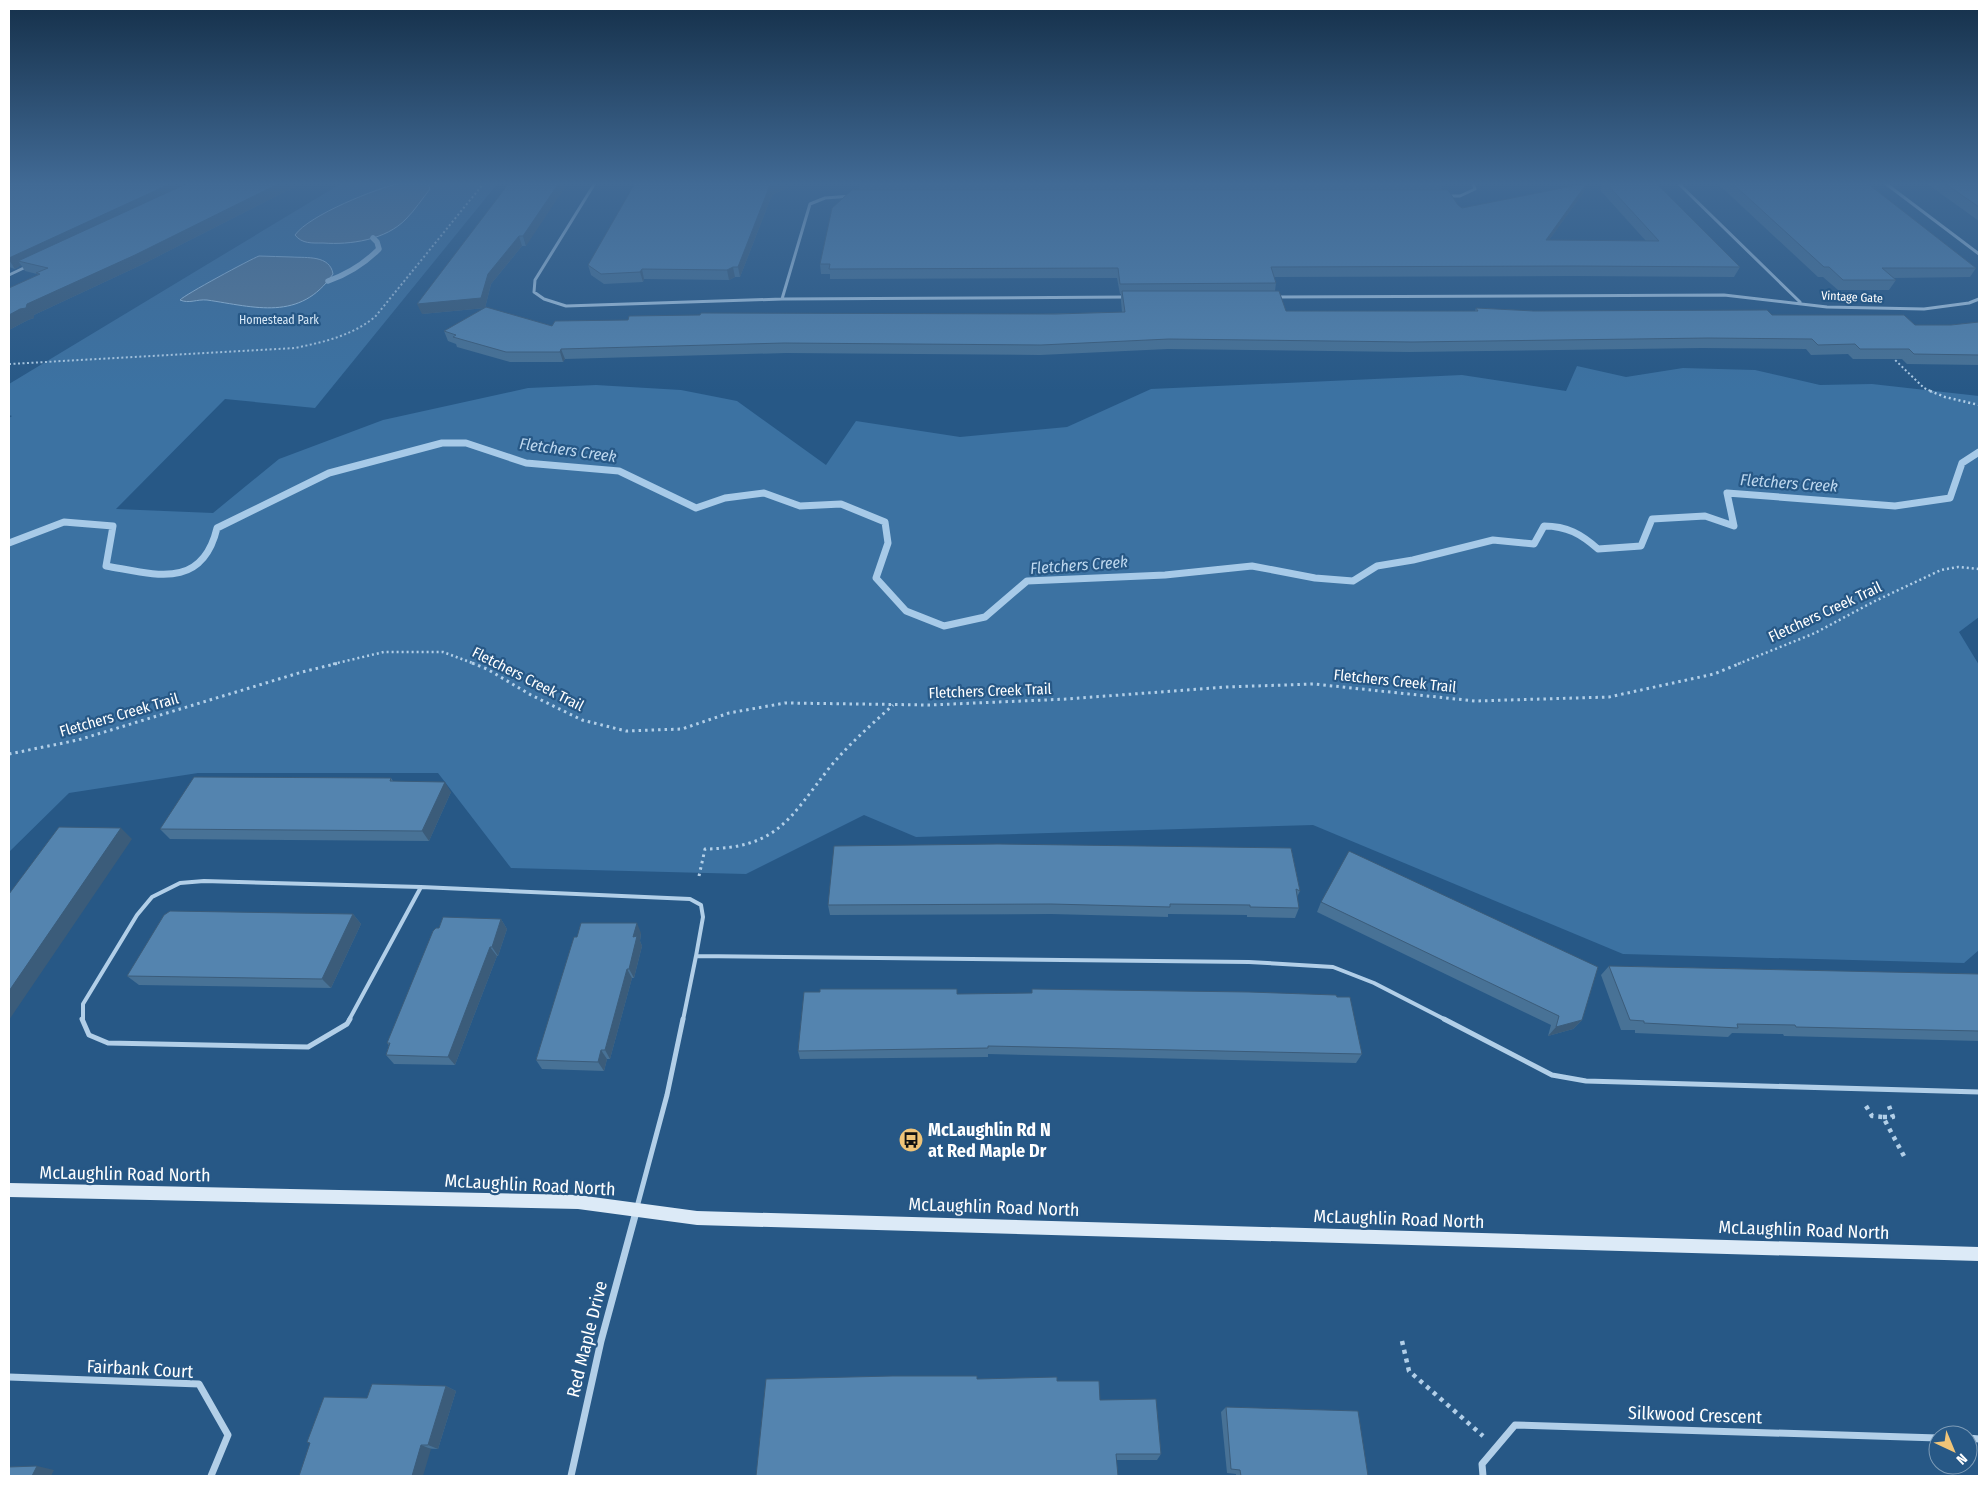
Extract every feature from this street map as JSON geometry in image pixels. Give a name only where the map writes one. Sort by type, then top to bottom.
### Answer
[{"type":"main road","name":"McLaughlin Road North","points":[[9,1190],[578,1202],[697,1218],[1979,1254]]},
{"type":"street","points":[[552,252],[535,280],[534,292],[544,299],[566,306],[782,299],[1129,297]]},
{"type":"street","points":[[782,299],[796,252]]},
{"type":"street","points":[[1749,252],[1800,302]]},
{"type":"street","points":[[9,275],[35,263]]},
{"type":"street","name":"Vintage Gate","points":[[1268,297],[1724,294],[1800,302],[1827,307],[1924,309],[1969,303],[1979,299]]},
{"type":"street","name":"Red Maple Drive","points":[[571,1476],[601,1340],[636,1210]]},
{"type":"street","name":"Fairbank Court","points":[[9,1377],[199,1384],[228,1435],[211,1476]]},
{"type":"street","name":"Silkwood Crescent","points":[[1483,1476],[1482,1464],[1515,1425],[1928,1438]]},
{"type":"lane","points":[[421,887],[347,1024],[308,1047],[108,1043],[89,1035],[82,1019],[83,1004],[137,915],[152,897],[180,883],[204,881],[421,887],[690,899],[701,905],[703,917],[667,1095],[636,1210]]},
{"type":"lane","points":[[696,956],[1249,962],[1333,967],[1374,983],[1552,1075],[1586,1081],[1979,1092]]},
{"type":"path","points":[[9,364],[295,348],[334,340],[351,334],[375,317],[428,252]]},
{"type":"path","points":[[1890,355],[1924,388],[1945,397],[1979,404]]},
{"type":"path","name":"Fletchers Creek Trail","points":[[9,754],[78,740],[302,672],[384,652],[443,652],[487,668],[531,695],[582,720],[626,731],[682,729],[729,713],[785,703],[930,705],[1067,699],[1226,687],[1314,684],[1475,701],[1609,697],[1714,674],[1814,633],[1873,602],[1941,570],[1958,567],[1979,569]]},
{"type":"path","points":[[699,876],[705,849],[724,849],[750,844],[775,832],[787,821],[837,759],[894,704]]},
{"type":"path","points":[[1857,1089],[1872,1116],[1883,1117],[1904,1158]]},
{"type":"path","points":[[1402,1341],[1409,1371],[1496,1448]]},
{"type":"green space","name":"Homestead Park","points":[[227,252],[442,252],[315,408],[225,399],[116,509],[213,513],[279,459],[383,420],[528,388],[596,385],[681,390],[737,401],[826,465],[856,421],[960,437],[1067,427],[1151,389],[1462,375],[1566,391],[1577,366],[1626,377],[1683,368],[1755,370],[1820,385],[1872,384],[1979,396],[1979,617],[1959,632],[1979,665],[1979,950],[1964,963],[1623,954],[1313,825],[916,837],[864,815],[746,874],[511,868],[438,773],[198,773],[69,793],[9,852],[9,418],[12,416],[9,415],[9,384]]},
{"type":"shaded area","points":[[259,256],[317,259],[327,263],[333,274],[320,289],[306,299],[276,308],[259,308],[207,300],[187,302],[180,300],[205,285]]},
{"type":"building","points":[[9,252],[21,252],[9,258]]},
{"type":"building","points":[[37,252],[140,252],[27,304],[26,308],[9,315],[9,288],[40,274],[36,273],[48,268],[18,261]]},
{"type":"building","points":[[456,252],[506,252],[488,274],[481,298],[417,304]]},
{"type":"building","points":[[595,252],[744,252],[738,267],[727,270],[642,269],[640,272],[601,274],[588,265]]},
{"type":"building","points":[[823,252],[1725,252],[1740,267],[1271,267],[1276,283],[1120,284],[1118,268],[829,269],[830,264],[820,264]]},
{"type":"building","points":[[1808,252],[1956,252],[1976,268],[1882,268],[1896,280],[1843,280],[1829,267],[1824,267]]},
{"type":"building","points":[[1122,291],[1279,291],[1286,311],[1478,311],[1476,308],[1534,311],[1767,310],[1772,315],[1904,315],[1915,325],[1951,325],[1979,322],[1979,355],[1914,354],[1909,349],[1860,349],[1855,344],[1818,345],[1812,339],[1708,338],[1412,342],[1169,339],[1041,345],[784,343],[561,349],[560,352],[506,352],[453,337],[456,335],[444,331],[486,307],[552,326],[555,321],[628,320],[629,316],[700,315],[701,313],[1055,314],[1125,312]]},
{"type":"building","points":[[194,777],[391,778],[390,781],[445,782],[422,831],[160,829]]},
{"type":"building","points":[[59,827],[121,828],[9,991],[9,894]]},
{"type":"building","points":[[998,844],[1291,848],[1300,891],[1296,889],[1299,908],[1170,904],[1170,907],[1051,904],[828,905],[834,846]]},
{"type":"building","points":[[1349,851],[1598,967],[1582,1020],[1556,1027],[1559,1016],[1321,902]]},
{"type":"building","points":[[170,911],[353,914],[322,979],[127,976],[164,915]]},
{"type":"building","points":[[443,917],[501,919],[492,947],[490,947],[448,1057],[386,1055],[390,1043],[387,1043],[433,931],[439,928]]},
{"type":"building","points":[[581,923],[637,923],[633,937],[637,936],[629,969],[627,969],[605,1050],[601,1050],[598,1062],[536,1060],[574,937],[577,937]]},
{"type":"building","points":[[1609,966],[1979,974],[1979,1031],[1737,1024],[1738,1028],[1644,1023],[1644,1021],[1630,1020]]},
{"type":"building","points":[[820,989],[957,989],[957,994],[1032,993],[1032,989],[1336,995],[1337,997],[1350,997],[1362,1054],[988,1046],[988,1048],[798,1051],[804,992],[820,992]]},
{"type":"building","points":[[977,1376],[977,1379],[1057,1377],[1057,1381],[1099,1381],[1100,1400],[1156,1399],[1161,1454],[1116,1454],[1118,1476],[756,1476],[766,1379]]},
{"type":"building","points":[[372,1384],[446,1386],[428,1445],[421,1445],[412,1476],[299,1476],[310,1443],[307,1442],[324,1397],[367,1398]]},
{"type":"building","points":[[1226,1407],[1358,1411],[1368,1476],[1241,1476],[1240,1470],[1231,1469]]},
{"type":"building","points":[[37,1466],[32,1476],[9,1476],[9,1467]]},
{"type":"waterway","points":[[328,281],[355,268],[375,252]]},
{"type":"waterway","name":"Fletchers Creek","points":[[9,543],[64,522],[113,526],[106,566],[141,572],[174,574],[188,570],[200,562],[210,548],[217,528],[329,473],[442,443],[466,443],[526,463],[619,471],[696,508],[725,498],[764,493],[800,506],[841,504],[885,522],[888,543],[876,578],[906,611],[944,626],[985,617],[1027,581],[1165,575],[1252,566],[1315,578],[1353,581],[1377,566],[1413,560],[1493,540],[1534,544],[1544,526],[1567,529],[1586,539],[1598,549],[1641,546],[1652,519],[1705,516],[1734,526],[1727,493],[1895,506],[1950,498],[1962,463],[1979,452]]},
{"type":"place","name":"McLaughlin Rd N at Red Maple Dr","points":[[911,1140]]}]
